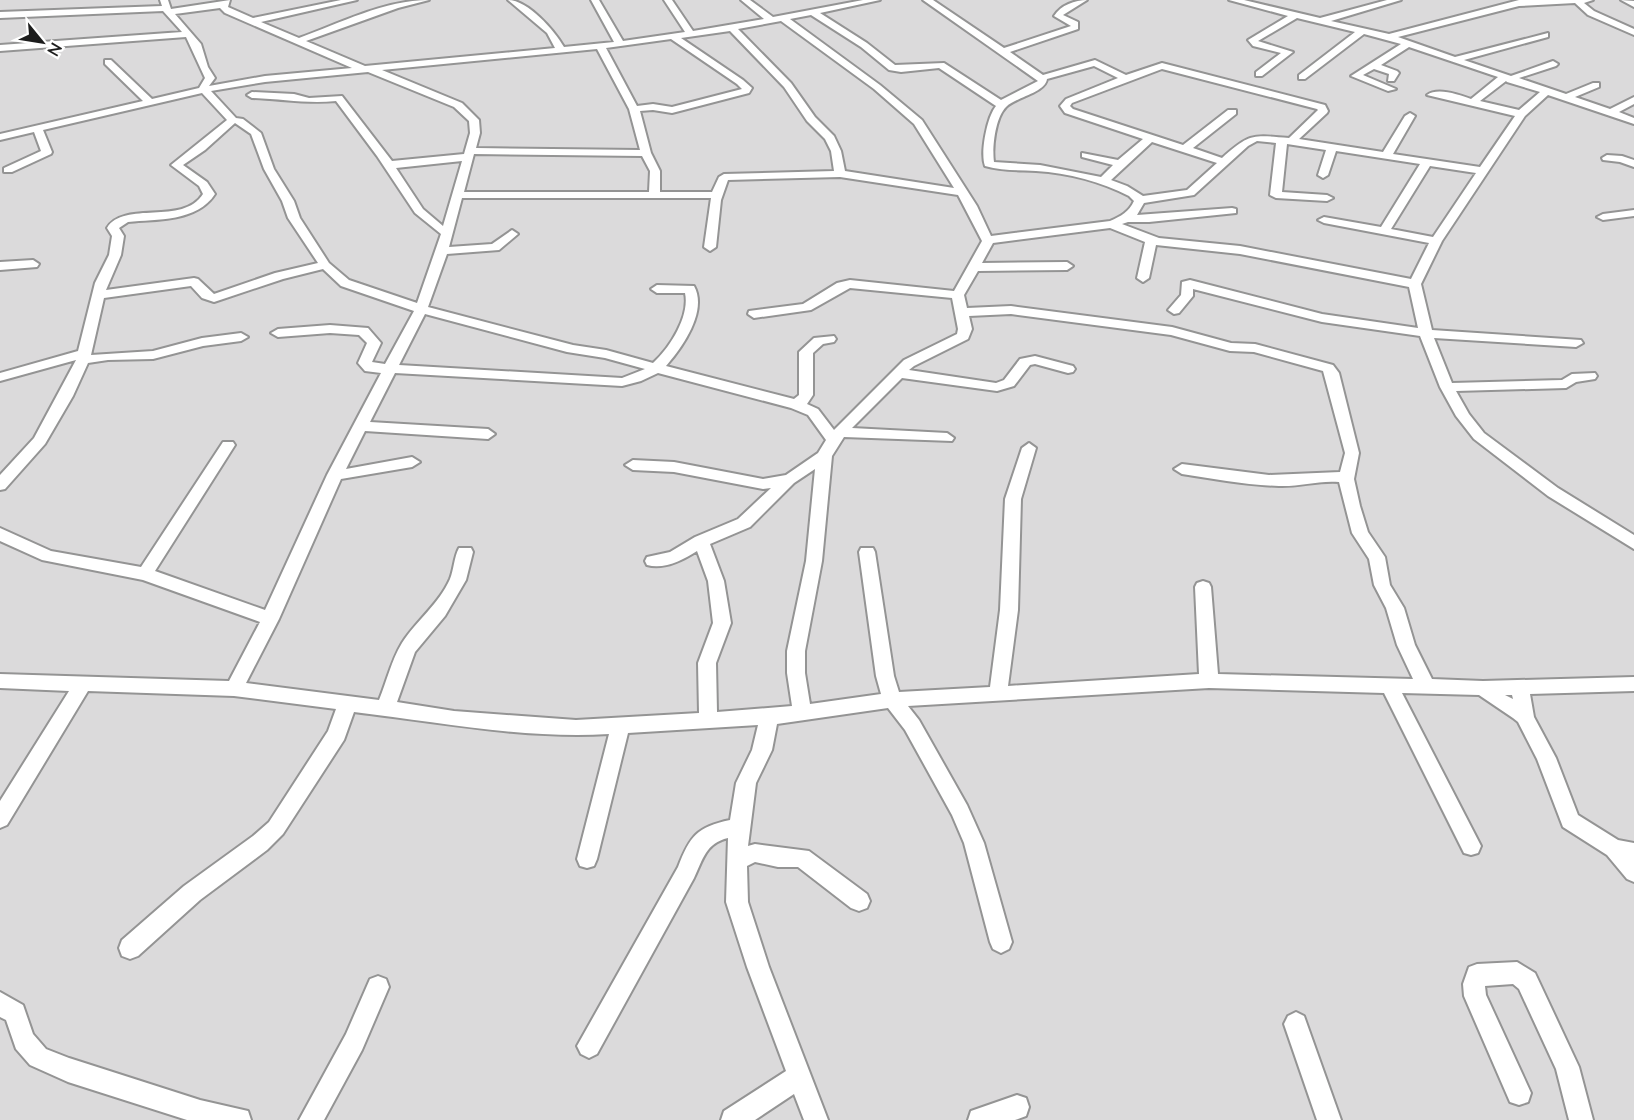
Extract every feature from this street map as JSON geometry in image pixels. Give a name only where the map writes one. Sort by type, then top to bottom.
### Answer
[{"type":"street","points":[[253,21],[353,0]]},
{"type":"street","points":[[299,41],[396,6],[425,0]]},
{"type":"street","points":[[512,0],[551,32],[561,50]]},
{"type":"street","points":[[595,0],[620,44]]},
{"type":"street","points":[[668,0],[691,34]]},
{"type":"street","points":[[745,0],[771,20]]},
{"type":"street","points":[[0,137],[204,90],[265,79],[620,44],[732,28],[876,0]]},
{"type":"street","points":[[927,0],[1043,81],[1040,85],[1000,104],[992,119],[987,158],[989,164],[1008,168],[1049,170],[1103,182],[1126,189],[1136,194],[1140,200]]},
{"type":"street","points":[[1003,51],[1075,27],[1075,24],[1058,16],[1083,0]]},
{"type":"street","points":[[1233,0],[1389,37],[1634,121]]},
{"type":"street","points":[[1254,5],[1269,0]]},
{"type":"street","points":[[1322,20],[1397,0]]},
{"type":"street","points":[[1389,37],[1520,3],[1589,0]]},
{"type":"street","points":[[1625,0],[1634,4]]},
{"type":"street","points":[[0,15],[225,2],[228,11],[458,105],[474,120],[475,132],[470,154],[442,251],[421,309],[335,475],[270,619],[234,689]]},
{"type":"street","points":[[1578,2],[1591,13],[1634,32]]},
{"type":"street","points":[[166,7],[196,44],[203,67],[210,78],[204,85],[204,90]]},
{"type":"street","points":[[814,12],[864,45],[892,68],[940,65],[1000,104]]},
{"type":"street","points":[[1259,74],[1288,52],[1256,44],[1253,40],[1296,15]]},
{"type":"street","points":[[782,18],[908,112],[927,136],[988,241]]},
{"type":"street","points":[[732,28],[788,85],[811,119],[830,138],[836,151],[840,174]]},
{"type":"street","points":[[1302,78],[1363,30]]},
{"type":"street","points":[[1,48],[189,34]]},
{"type":"street","points":[[1455,60],[1545,35]]},
{"type":"street","points":[[634,109],[653,107],[672,110],[746,91],[747,88],[740,82],[673,37]]},
{"type":"street","points":[[1372,65],[1394,73],[1391,84],[1356,75],[1372,65],[1408,44]]},
{"type":"street","points":[[600,46],[634,109],[646,153],[655,171],[654,196]]},
{"type":"street","points":[[108,62],[150,102]]},
{"type":"street","points":[[1041,78],[1095,63],[1125,78]]},
{"type":"street","points":[[1473,102],[1506,79],[1553,64]]},
{"type":"street","points":[[1224,162],[1065,108],[1069,101],[1125,78],[1162,66],[1321,107],[1323,111],[1287,140],[1276,195],[1327,198]]},
{"type":"street","points":[[1565,98],[1596,85]]},
{"type":"street","points":[[204,90],[220,104],[232,120],[239,121],[256,133],[269,169],[288,201],[294,218],[325,265],[345,283],[421,309],[572,349],[606,354],[795,404],[813,412],[837,436],[947,438]]},
{"type":"street","points":[[1546,92],[1521,114],[1436,241],[1415,284],[1426,334],[1447,387],[1462,416],[1498,453],[1553,492],[1634,543]]},
{"type":"street","points":[[252,95],[294,97],[309,101],[339,98],[389,165],[407,196],[429,223],[446,232]]},
{"type":"street","points":[[1432,95],[1521,114]]},
{"type":"street","points":[[1612,112],[1634,100]]},
{"type":"street","points":[[1185,149],[1232,112]]},
{"type":"street","points":[[1386,156],[1410,116]]},
{"type":"street","points":[[0,485],[40,441],[66,396],[84,357],[101,283],[115,255],[118,236],[113,228],[116,223],[126,219],[191,210],[207,200],[209,194],[203,184],[176,165],[201,148],[232,120]]},
{"type":"street","points":[[8,170],[47,152],[37,128]]},
{"type":"street","points":[[1103,182],[1151,137]]},
{"type":"street","points":[[1140,200],[1186,195],[1249,140],[1261,137],[1483,171]]},
{"type":"street","points":[[1323,175],[1331,149]]},
{"type":"street","points":[[389,165],[470,154],[646,153]]},
{"type":"street","points":[[1086,154],[1120,164]]},
{"type":"street","points":[[1607,158],[1618,158],[1634,164]]},
{"type":"street","points":[[1385,230],[1427,162]]},
{"type":"street","points":[[710,247],[721,180],[724,177],[840,174],[961,192]]},
{"type":"street","points":[[458,195],[718,195]]},
{"type":"street","points":[[1127,219],[1136,210],[1140,200]]},
{"type":"street","points":[[653,561],[674,557],[701,541],[744,523],[790,478],[824,456],[837,436],[909,363],[963,336],[965,329],[958,295],[988,241],[1113,224],[1127,219],[1232,211]]},
{"type":"street","points":[[1603,217],[1634,213]]},
{"type":"street","points":[[1324,220],[1436,241]]},
{"type":"street","points":[[1113,224],[1132,236],[1191,248],[1212,246],[1240,250],[1415,284]]},
{"type":"street","points":[[442,251],[495,246],[512,234]]},
{"type":"street","points":[[1143,278],[1151,240]]},
{"type":"street","points":[[0,266],[33,264]]},
{"type":"street","points":[[99,295],[194,282],[206,295],[217,298],[279,276],[325,265]]},
{"type":"street","points":[[973,267],[1067,266]]},
{"type":"street","points":[[754,314],[806,307],[842,286],[850,284],[958,295]]},
{"type":"street","points":[[1174,310],[1187,296],[1186,285],[1190,284],[1343,322],[1426,334],[1576,343]]},
{"type":"street","points":[[278,333],[330,329],[363,331],[374,343],[365,366],[391,370],[472,372],[622,382],[642,377],[666,359],[681,334],[694,304],[694,297],[690,289],[657,289]]},
{"type":"street","points":[[961,312],[1011,310],[1172,331],[1215,343],[1255,348],[1324,366],[1332,373],[1352,453],[1346,479],[1360,533],[1377,557],[1382,585],[1395,608],[1406,645],[1426,686]]},
{"type":"street","points":[[0,377],[84,357],[153,355],[202,342],[242,337]]},
{"type":"street","points":[[795,404],[804,400],[807,395],[806,352],[819,341],[829,339]]},
{"type":"street","points":[[898,373],[997,387],[1009,383],[1025,362],[1035,360],[1068,369]]},
{"type":"street","points":[[1447,387],[1566,384],[1572,378],[1590,376]]},
{"type":"street","points":[[360,426],[488,434]]},
{"type":"street","points":[[145,574],[228,445]]},
{"type":"street","points":[[998,693],[1009,610],[1013,499],[1029,448]]},
{"type":"street","points":[[802,712],[795,673],[796,651],[814,561],[824,456]]},
{"type":"street","points":[[335,475],[412,462]]},
{"type":"street","points":[[633,465],[674,467],[763,484],[790,478]]},
{"type":"street","points":[[1182,470],[1278,481],[1304,481],[1328,476],[1346,479]]},
{"type":"street","points":[[0,534],[48,556],[145,574],[270,619]]},
{"type":"street","points":[[701,541],[716,581],[722,623],[706,663],[708,721]]},
{"type":"street","points":[[385,708],[396,682],[400,662],[409,647],[439,611],[458,580],[465,552]]},
{"type":"street","points":[[867,552],[885,676],[892,700],[912,725],[974,843],[1001,942]]},
{"type":"street","points":[[1203,587],[1209,681]]},
{"type":"street","points":[[0,681],[234,689],[385,708],[453,720],[576,728],[769,717],[892,700],[1209,681],[1483,688],[1634,684]]},
{"type":"street","points":[[0,819],[83,684]]},
{"type":"street","points":[[1389,685],[1471,846]]},
{"type":"street","points":[[1520,687],[1525,717],[1546,758],[1570,821],[1624,850],[1634,872]]},
{"type":"street","points":[[1483,688],[1489,696],[1516,708],[1525,717]]},
{"type":"street","points":[[130,948],[192,893],[260,843],[276,828],[316,771],[337,734],[347,703]]},
{"type":"street","points":[[769,717],[762,750],[746,783],[739,828],[737,902],[758,967],[816,1120]]},
{"type":"street","points":[[586,859],[620,726]]},
{"type":"street","points":[[589,1046],[687,871],[697,845],[704,836],[714,831],[739,828]]},
{"type":"street","points":[[738,860],[755,853],[778,858],[801,858],[859,901]]},
{"type":"street","points":[[1519,1094],[1475,996],[1474,984],[1478,975],[1517,973],[1527,981],[1567,1067],[1581,1120]]},
{"type":"street","points":[[311,1120],[354,1042],[378,987]]},
{"type":"street","points":[[0,1004],[15,1013],[24,1041],[38,1057],[196,1116],[240,1120]]},
{"type":"street","points":[[1296,1024],[1329,1120]]},
{"type":"street","points":[[733,1120],[800,1076]]},
{"type":"street","points":[[980,1120],[1017,1107]]},
{"type":"shaded area","points":[[0,0],[1634,0],[1634,1120],[0,1120]]}]
